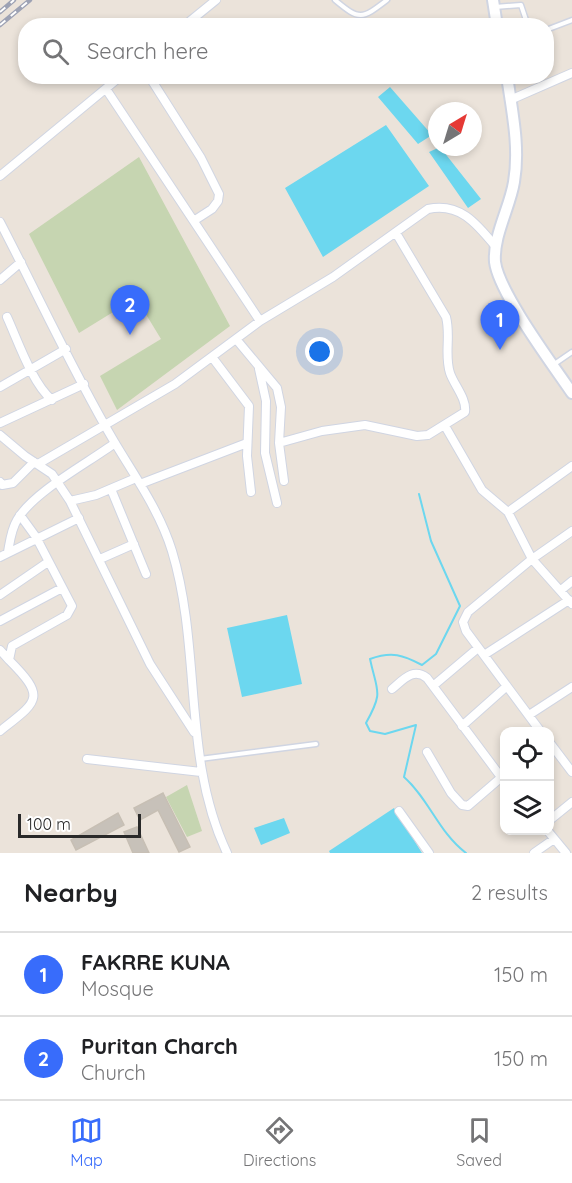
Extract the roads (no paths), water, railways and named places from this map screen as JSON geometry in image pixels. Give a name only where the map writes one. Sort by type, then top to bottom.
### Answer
[{"type":"main road","points":[[508,84],[516,154],[510,204],[496,247],[495,262],[500,280],[572,393]]},
{"type":"street","points":[[194,18],[216,0]]},
{"type":"street","points":[[554,80],[572,72]]},
{"type":"street","points":[[0,176],[112,84]]},
{"type":"street","points":[[154,84],[201,158],[219,194],[218,201],[212,209],[195,220]]},
{"type":"street","points":[[510,100],[545,84]]},
{"type":"street","points":[[106,89],[260,321]]},
{"type":"street","points":[[0,482],[2,485],[13,483],[36,463],[106,426],[175,384],[260,321],[313,290],[428,208],[444,205],[458,210],[496,247]]},
{"type":"street","points":[[0,222],[115,443],[163,527],[172,551],[184,604],[195,733],[201,772],[227,853]]},
{"type":"street","points":[[279,444],[322,431],[366,425],[422,436],[445,426],[462,415],[466,408],[448,363],[449,326],[442,309],[396,233]]},
{"type":"street","points":[[0,280],[21,262]]},
{"type":"street","points":[[7,317],[32,369],[52,400]]},
{"type":"street","points":[[236,339],[258,367],[273,381],[280,397],[279,444],[284,481]]},
{"type":"street","points":[[0,387],[66,349]]},
{"type":"street","points":[[212,357],[249,406],[247,443],[251,492]]},
{"type":"street","points":[[258,367],[266,401],[265,453],[278,503]]},
{"type":"street","points":[[0,423],[84,384]]},
{"type":"street","points":[[433,686],[481,651],[571,602],[532,558],[508,512],[482,490],[445,426]]},
{"type":"street","points":[[0,435],[52,474],[70,501],[146,656],[195,733]]},
{"type":"street","points":[[8,552],[12,531],[20,515],[58,483],[115,443]]},
{"type":"street","points":[[70,501],[78,501],[247,443]]},
{"type":"street","points":[[508,512],[572,466]]},
{"type":"street","points":[[111,489],[146,574]]},
{"type":"street","points":[[9,660],[12,646],[71,611],[72,606],[36,537],[20,515]]},
{"type":"street","points":[[0,557],[36,537],[79,518]]},
{"type":"street","points":[[537,727],[463,626],[464,617],[532,558],[572,531]]},
{"type":"street","points":[[100,559],[134,544]]},
{"type":"street","points":[[0,595],[48,562]]},
{"type":"street","points":[[561,590],[572,581]]},
{"type":"street","points":[[0,621],[62,588]]},
{"type":"street","points":[[0,651],[31,683],[33,699],[26,711],[0,731]]},
{"type":"street","points":[[392,689],[411,674],[416,673],[427,678],[500,773]]},
{"type":"street","points":[[462,726],[507,686]]},
{"type":"street","points":[[529,715],[572,687]]},
{"type":"street","points":[[554,749],[572,772]]},
{"type":"street","points":[[427,752],[451,793],[462,805],[468,806],[500,781]]},
{"type":"street","points":[[87,759],[201,772]]},
{"type":"street","points":[[554,816],[572,802]]},
{"type":"street","points":[[399,811],[429,853]]},
{"type":"street","points":[[550,835],[566,853]]},
{"type":"street","points":[[534,853],[554,839]]},
{"type":"lane","points":[[335,0],[356,16],[362,16],[387,0]]},
{"type":"lane","points":[[494,4],[521,5],[525,18]]},
{"type":"lane","points":[[554,27],[572,20]]},
{"type":"lane","points":[[553,365],[572,352]]},
{"type":"lane","points":[[200,759],[316,744]]},
{"type":"water","points":[[390,87],[428,130],[428,138],[418,144],[378,97]]},
{"type":"water","points":[[386,125],[429,186],[323,257],[285,188]]},
{"type":"water","points":[[432,156],[447,156],[481,199],[468,208]]},
{"type":"water","points":[[287,615],[302,684],[242,697],[227,628]]},
{"type":"water","points":[[394,808],[422,853],[330,853],[329,851]]},
{"type":"water","points":[[284,818],[290,833],[261,845],[254,828]]},
{"type":"waterway","points":[[419,494],[431,541],[460,606],[436,654],[422,665],[397,655],[370,659],[377,685],[377,697],[366,723],[370,731],[385,734],[416,725],[404,777],[420,795],[448,836],[466,853]]},
{"type":"railway","points":[[0,12],[14,0]]},
{"type":"railway","points":[[0,25],[30,0]]},
{"type":"place","name":"Puritan Charch","points":[[130,335]]},
{"type":"place","name":"FAKRRE KUNA","points":[[500,350]]}]
